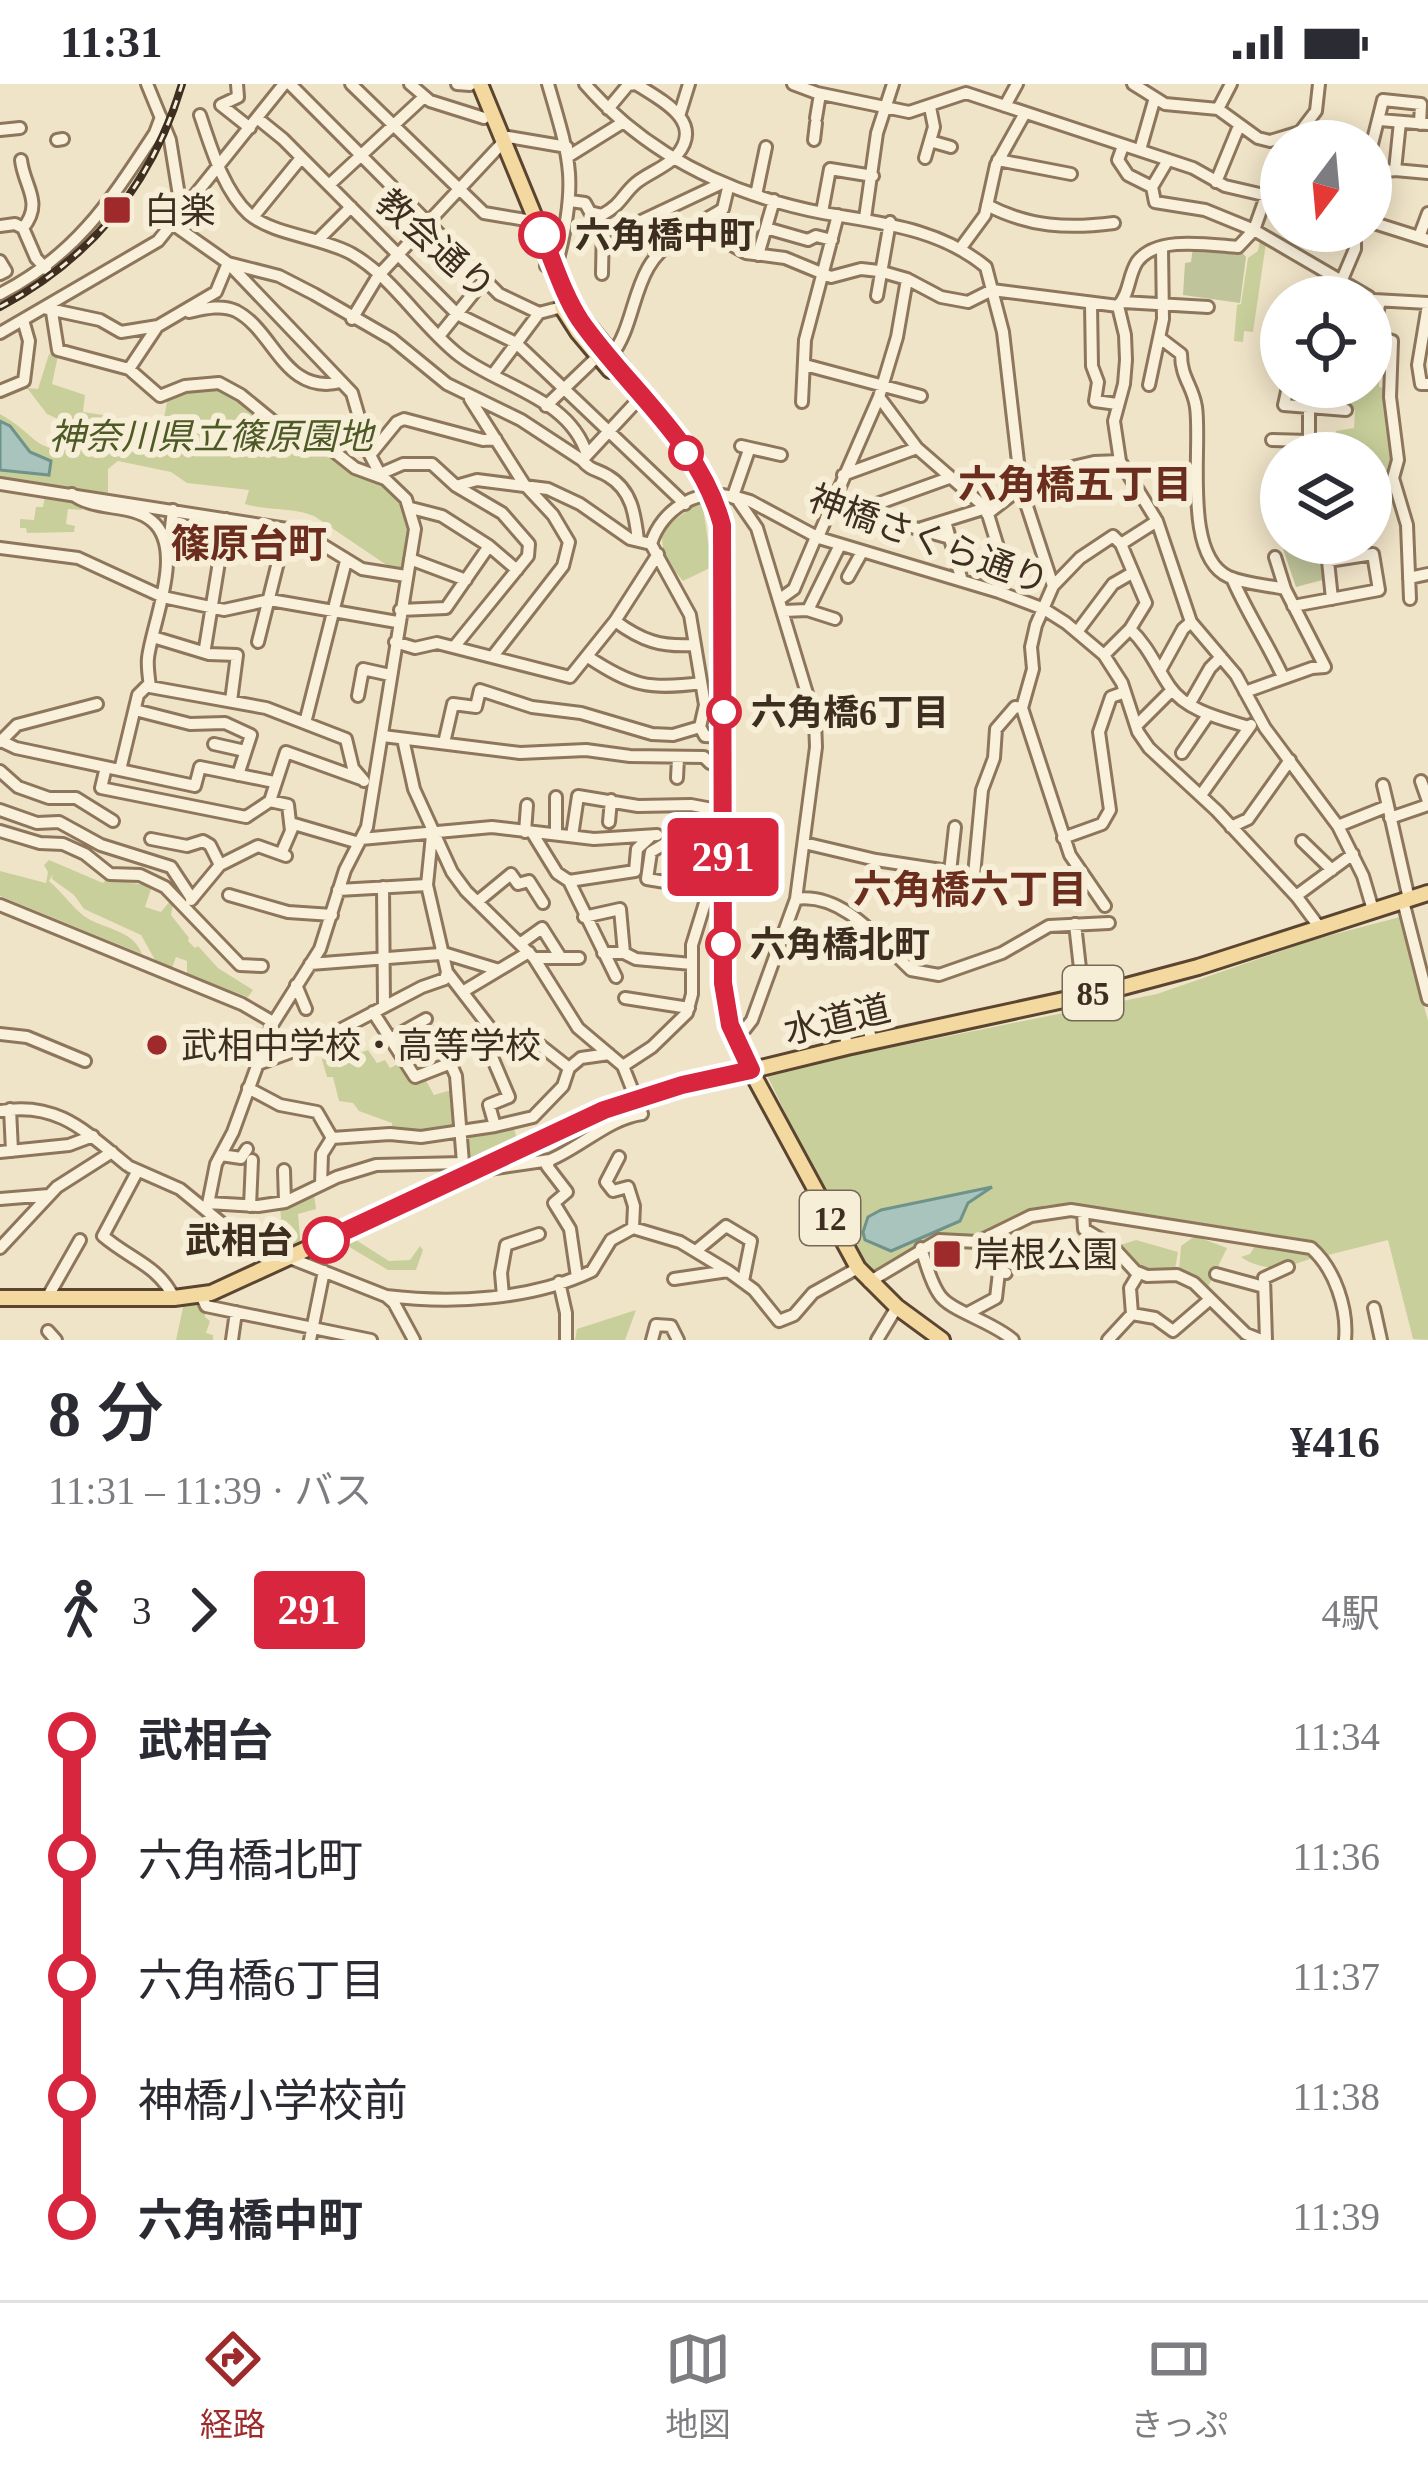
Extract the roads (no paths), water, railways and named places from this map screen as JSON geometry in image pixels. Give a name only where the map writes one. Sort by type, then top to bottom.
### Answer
[{"type":"main road","name":"12","points":[[470,84],[550,265],[562,307],[668,424],[712,495],[722,525],[723,846],[716,890],[723,983],[734,1034],[858,1268],[897,1307],[942,1340]]},
{"type":"main road","name":"12","points":[[480,84],[526,220],[550,265],[604,356],[637,401],[679,444]]},
{"type":"main road","name":"水道道","points":[[0,1298],[201,1295],[289,1258],[468,1168],[634,1099],[1198,968],[1428,892]]},
{"type":"street","points":[[147,84],[176,167],[178,219],[228,263],[341,382],[357,403],[370,455],[411,508],[442,516],[517,570]]},
{"type":"street","name":"教会通り","points":[[237,84],[238,97],[221,105],[302,158],[458,314],[516,343],[685,504]]},
{"type":"street","points":[[0,333],[48,310],[145,251],[178,219],[287,84],[499,294],[539,313]]},
{"type":"street","points":[[410,84],[426,98],[484,118]]},
{"type":"street","points":[[329,185],[426,98],[435,84]]},
{"type":"street","points":[[457,84],[470,84]]},
{"type":"street","points":[[548,84],[568,151],[570,200],[558,259],[550,265]]},
{"type":"street","points":[[585,84],[622,123],[724,186],[822,212],[890,222],[960,250],[986,267],[1003,332],[1021,484],[1053,586]]},
{"type":"street","points":[[608,109],[628,85],[637,84],[680,113]]},
{"type":"street","points":[[570,200],[585,203],[590,212],[602,215],[623,202],[631,186],[676,157],[686,137],[680,113],[689,84]]},
{"type":"street","points":[[793,84],[909,112],[929,107],[956,87],[1260,194]]},
{"type":"street","points":[[865,218],[877,133],[892,84]]},
{"type":"street","points":[[1005,106],[1017,84]]},
{"type":"street","points":[[1218,109],[1231,84]]},
{"type":"street","points":[[1307,120],[1316,110],[1319,84]]},
{"type":"street","points":[[1139,85],[1154,100],[1218,109],[1260,138]]},
{"type":"street","points":[[356,86],[484,213],[526,220]]},
{"type":"street","points":[[813,144],[823,91]]},
{"type":"street","points":[[1140,150],[1154,100]]},
{"type":"street","points":[[1380,120],[1383,100],[1421,104],[1424,124],[1392,121]]},
{"type":"street","points":[[925,158],[934,127],[929,107]]},
{"type":"street","points":[[960,250],[986,215],[998,160],[1025,112]]},
{"type":"street","points":[[200,115],[220,167],[238,201],[253,217],[354,255],[461,357],[525,388],[581,436],[590,469],[607,474],[627,495],[649,546],[683,598],[705,705],[700,727],[705,736],[724,737]]},
{"type":"street","points":[[0,295],[46,269],[109,203],[161,116]]},
{"type":"street","points":[[1395,170],[1400,122]]},
{"type":"street","points":[[352,319],[378,276],[508,136],[568,151],[622,123]]},
{"type":"street","points":[[1214,214],[1240,126]]},
{"type":"street","points":[[0,130],[20,128]]},
{"type":"street","points":[[930,141],[951,147]]},
{"type":"street","points":[[1124,146],[1118,160],[1128,175],[1152,187]]},
{"type":"street","points":[[756,195],[766,147]]},
{"type":"street","points":[[253,217],[302,158]]},
{"type":"street","points":[[20,160],[34,200],[31,218],[23,228]]},
{"type":"street","points":[[998,160],[1071,174]]},
{"type":"street","points":[[1168,160],[1152,187],[1155,202],[1214,214],[1253,230],[1330,276]]},
{"type":"street","points":[[822,212],[830,169],[873,176]]},
{"type":"street","points":[[1392,170],[1428,173]]},
{"type":"street","points":[[604,229],[620,231],[724,186]]},
{"type":"street","points":[[546,406],[623,335],[643,278],[658,254],[723,209],[724,186]]},
{"type":"street","points":[[758,255],[773,200]]},
{"type":"street","points":[[623,202],[658,254]]},
{"type":"street","points":[[988,205],[1024,221],[1070,229],[1114,223]]},
{"type":"street","points":[[318,240],[351,207]]},
{"type":"street","points":[[660,212],[677,237]]},
{"type":"street","points":[[1260,213],[1238,247],[1194,244],[1153,249],[1136,263],[1120,304],[1126,360],[1114,421],[1120,461],[1157,521],[1191,622],[1245,692],[1253,722],[1290,760],[1338,826],[1373,910]]},
{"type":"street","points":[[802,402],[806,340],[838,214]]},
{"type":"street","points":[[602,215],[602,274]]},
{"type":"street","points":[[877,296],[890,222]]},
{"type":"street","points":[[1392,224],[1425,228]]},
{"type":"street","points":[[0,226],[23,228],[46,269]]},
{"type":"street","points":[[696,226],[746,253],[785,258],[823,275],[879,271],[941,297],[968,302],[992,290],[1091,304],[1208,307]]},
{"type":"street","points":[[766,228],[808,240],[816,236],[832,240]]},
{"type":"street","points":[[1148,385],[1160,338],[1162,248]]},
{"type":"street","points":[[0,261],[6,271],[0,274]]},
{"type":"street","points":[[128,369],[158,326],[216,292],[228,263]]},
{"type":"street","points":[[228,263],[279,276],[392,339],[447,384],[584,458]]},
{"type":"street","points":[[440,336],[484,279]]},
{"type":"street","points":[[782,605],[794,589],[880,390],[897,337],[907,279]]},
{"type":"street","points":[[1392,301],[1428,304],[1418,369],[1421,383],[1428,384]]},
{"type":"street","points":[[1091,304],[1096,401],[1117,404]]},
{"type":"street","points":[[494,373],[539,313],[562,307]]},
{"type":"street","points":[[175,315],[217,308],[236,311],[297,374],[316,384],[341,382]]},
{"type":"street","points":[[48,310],[100,320],[121,332],[158,326]]},
{"type":"street","points":[[48,310],[58,350],[128,369],[160,396],[200,383],[232,388],[274,422],[311,433],[355,468],[383,477]]},
{"type":"street","points":[[0,391],[24,381],[29,341],[23,320]]},
{"type":"street","points":[[1160,338],[1181,354],[1181,375],[1196,404],[1197,500],[1212,563],[1232,578],[1285,589]]},
{"type":"street","points":[[1072,345],[1092,346]]},
{"type":"street","points":[[805,365],[880,390],[921,396]]},
{"type":"street","points":[[880,390],[917,448],[986,511],[1006,573],[997,591]]},
{"type":"street","points":[[469,396],[524,484],[553,515],[570,548],[563,566],[493,656]]},
{"type":"street","points":[[584,458],[637,401]]},
{"type":"street","points":[[1310,432],[1309,408],[1346,410]]},
{"type":"street","points":[[1391,408],[1398,460],[1393,478],[1407,525],[1410,598]]},
{"type":"street","points":[[370,455],[404,419],[483,440],[496,439]]},
{"type":"street","points":[[734,1034],[752,1020],[796,899],[817,730],[757,528],[734,496],[745,448],[781,455]]},
{"type":"street","points":[[843,475],[917,448]]},
{"type":"street","points":[[383,477],[403,464],[424,461],[456,486],[492,505],[522,532],[529,554],[454,646]]},
{"type":"street","points":[[919,530],[986,511],[1021,484],[1088,463],[1120,461]]},
{"type":"street","points":[[857,512],[949,478]]},
{"type":"street","points":[[456,486],[477,480],[524,484],[562,494],[622,535],[649,546]]},
{"type":"street","points":[[0,484],[305,532],[346,561],[374,573],[406,576]]},
{"type":"street","points":[[72,494],[86,504],[143,515],[160,529],[166,553],[163,597],[148,659],[149,684],[138,695],[120,770]]},
{"type":"street","points":[[395,642],[415,648],[437,643],[454,646],[566,677],[574,675],[615,622],[659,520],[712,495],[734,496]]},
{"type":"street","name":"神橋さくら通り","points":[[734,496],[817,537],[1044,609],[1077,632],[1104,655],[1148,748],[1201,795],[1320,928]]},
{"type":"street","points":[[831,504],[950,538]]},
{"type":"street","points":[[207,1206],[212,1176],[273,1022],[320,949],[345,870],[372,810],[369,783],[383,736],[415,540],[411,508]]},
{"type":"street","points":[[170,536],[173,510]]},
{"type":"street","points":[[205,648],[226,519]]},
{"type":"street","points":[[945,521],[962,580]]},
{"type":"street","points":[[1121,544],[1157,521]]},
{"type":"street","points":[[258,642],[286,530]]},
{"type":"street","points":[[1104,655],[1130,629],[1146,603],[1121,544],[1113,536],[1079,558],[1053,586],[1036,625],[1033,669],[1022,708],[1063,838],[1105,906]]},
{"type":"street","points":[[808,610],[840,545]]},
{"type":"street","points":[[0,548],[78,558],[163,597],[212,608],[224,610],[270,600],[332,612],[399,616],[444,610],[489,546]]},
{"type":"street","points":[[848,577],[862,552]]},
{"type":"street","points":[[410,559],[466,580]]},
{"type":"street","points":[[305,723],[346,561]]},
{"type":"street","points":[[1245,692],[1325,667],[1277,564]]},
{"type":"street","points":[[1328,564],[1332,599]]},
{"type":"street","points":[[1293,606],[1379,590],[1375,564]]},
{"type":"street","points":[[1077,632],[1113,584],[1132,573]]},
{"type":"street","points":[[1409,578],[1428,574]]},
{"type":"street","points":[[1232,578],[1250,622],[1262,631],[1283,677]]},
{"type":"street","points":[[782,605],[835,619]]},
{"type":"street","points":[[615,622],[644,641],[694,645]]},
{"type":"street","points":[[1161,669],[1191,622]]},
{"type":"street","points":[[1130,629],[1161,669],[1171,691],[1208,715],[1253,722]]},
{"type":"street","points":[[154,637],[209,654],[237,655],[231,701]]},
{"type":"street","points":[[588,657],[623,680],[655,689],[700,683]]},
{"type":"street","points":[[1190,703],[1221,657]]},
{"type":"street","points":[[358,696],[364,669],[390,675]]},
{"type":"street","points":[[149,684],[266,708],[346,739],[353,768],[369,783]]},
{"type":"street","points":[[444,743],[453,704],[476,707],[480,690],[652,734],[673,735],[700,727]]},
{"type":"street","points":[[1136,726],[1171,691]]},
{"type":"street","points":[[1063,838],[1102,824],[1111,810],[1099,732],[1111,697],[1125,692]]},
{"type":"street","points":[[97,704],[17,725],[1,742],[195,786],[200,767],[274,782]]},
{"type":"street","points":[[804,843],[974,875],[982,790],[994,758],[996,729],[1015,707],[1022,708]]},
{"type":"street","points":[[136,710],[190,724],[225,723],[251,735],[238,775]]},
{"type":"street","points":[[1182,753],[1208,715]]},
{"type":"street","points":[[1201,795],[1253,722]]},
{"type":"street","points":[[652,734],[655,757]]},
{"type":"street","points":[[383,736],[520,753],[586,750],[704,757],[724,765]]},
{"type":"street","points":[[207,1206],[285,1202],[376,1165],[496,1170],[550,1160],[578,1148],[620,1118],[642,1114],[623,1066],[578,1028],[528,951],[452,872],[414,789],[403,739]]},
{"type":"street","points":[[214,744],[245,752]]},
{"type":"street","points":[[106,767],[101,788],[247,818],[270,801],[286,752],[369,783]]},
{"type":"street","points":[[677,778],[678,758]]},
{"type":"street","points":[[1231,827],[1248,820],[1290,760]]},
{"type":"street","points":[[0,771],[17,787],[49,798],[76,798],[112,821]]},
{"type":"street","points":[[1338,826],[1428,803],[1421,781]]},
{"type":"street","points":[[1383,785],[1428,999]]},
{"type":"street","points":[[572,836],[578,796],[638,806],[691,805],[723,811]]},
{"type":"street","points":[[556,797],[556,834]]},
{"type":"street","points":[[609,822],[611,800]]},
{"type":"street","points":[[270,801],[288,806],[291,831]]},
{"type":"street","points":[[527,805],[529,833],[556,873],[569,881],[616,977]]},
{"type":"street","points":[[0,810],[37,824],[58,822],[101,845],[171,867],[189,903],[240,965],[262,966]]},
{"type":"street","points":[[189,903],[220,865],[258,846],[283,855],[294,824],[360,841],[492,827],[594,839],[654,836],[637,849],[635,871],[569,881]]},
{"type":"street","points":[[950,872],[956,827]]},
{"type":"street","points":[[0,831],[40,843],[63,844],[110,874],[140,875],[189,903]]},
{"type":"street","points":[[433,831],[427,885],[440,953],[447,972],[501,1042],[489,1051],[509,1096],[489,1105],[495,1126]]},
{"type":"street","points":[[151,839],[187,846],[203,841],[220,865]]},
{"type":"street","points":[[1302,841],[1332,870]]},
{"type":"street","points":[[623,1066],[652,1047],[689,1012],[692,945],[716,890],[647,879],[651,852],[666,843],[723,846]]},
{"type":"street","points":[[1296,896],[1353,854]]},
{"type":"street","points":[[328,867],[345,870]]},
{"type":"street","points":[[477,902],[511,874],[518,884],[529,881],[543,903]]},
{"type":"street","points":[[338,890],[427,885]]},
{"type":"street","points":[[383,887],[378,1009],[415,1077],[451,1063]]},
{"type":"street","points":[[229,896],[288,912],[332,915]]},
{"type":"street","points":[[796,899],[815,896],[839,906],[911,970],[923,975],[939,975],[1002,953],[1049,926],[1109,923]]},
{"type":"street","points":[[0,905],[242,1004],[273,1022]]},
{"type":"street","points":[[584,917],[620,909],[624,952]]},
{"type":"street","points":[[1075,924],[1083,995]]},
{"type":"street","points":[[464,991],[528,951],[542,928],[561,958]]},
{"type":"street","points":[[528,951],[579,958]]},
{"type":"street","points":[[310,964],[440,953],[499,970]]},
{"type":"street","points":[[604,953],[692,964]]},
{"type":"street","points":[[258,1064],[313,1044],[446,979],[447,972]]},
{"type":"street","points":[[296,986],[306,1009]]},
{"type":"street","points":[[625,998],[689,1012]]},
{"type":"street","points":[[824,1013],[841,1009],[844,1013],[848,1047]]},
{"type":"street","points":[[844,1013],[860,1010],[873,1041]]},
{"type":"street","points":[[392,1038],[426,1019]]},
{"type":"street","points":[[401,1051],[437,1033],[456,1076],[468,1168]]},
{"type":"street","points":[[0,1034],[27,1037],[86,1061]]},
{"type":"street","points":[[536,1042],[569,1068]]},
{"type":"street","points":[[332,1138],[421,1137],[518,1123],[544,1108],[563,1086],[569,1068],[581,1058],[609,1054]]},
{"type":"street","points":[[248,1088],[280,1105],[316,1112],[332,1138]]},
{"type":"street","points":[[93,1136],[70,1145],[6,1152],[5,1110],[31,1108],[63,1118],[93,1136],[131,1168],[207,1206],[230,1230],[386,1296],[503,1296],[559,1282],[592,1271],[617,1234],[634,1228],[697,1250],[760,1296],[771,1314],[784,1320],[813,1293],[858,1268]]},
{"type":"street","points":[[321,1184],[322,1154],[332,1138]]},
{"type":"street","points":[[0,1248],[49,1195],[112,1152]]},
{"type":"street","points":[[221,1155],[241,1158],[250,1154],[250,1206]]},
{"type":"street","points":[[620,1157],[606,1182],[613,1191],[628,1187],[634,1228]]},
{"type":"street","points":[[550,1160],[550,1174],[568,1192],[554,1203],[570,1229],[577,1277]]},
{"type":"street","points":[[131,1168],[103,1236],[134,1262],[152,1266],[164,1276],[174,1298]]},
{"type":"street","points":[[284,1170],[285,1202]]},
{"type":"street","points":[[0,1199],[49,1195]]},
{"type":"street","points":[[869,1282],[939,1240],[978,1241],[1043,1211],[1083,1212],[1311,1248],[1329,1269],[1339,1293],[1347,1322],[1345,1340]]},
{"type":"street","points":[[1083,1212],[1084,1229],[1112,1246],[1139,1273],[1177,1275],[1202,1288],[1208,1301],[1246,1334],[1263,1340],[1264,1278],[1288,1267]]},
{"type":"street","points":[[697,1250],[726,1226],[751,1241],[742,1282]]},
{"type":"street","points":[[194,1251],[230,1230]]},
{"type":"street","points":[[503,1296],[506,1245],[538,1234]]},
{"type":"street","points":[[47,1298],[80,1240]]},
{"type":"street","points":[[921,1248],[941,1298],[985,1318],[1013,1340]]},
{"type":"street","points":[[311,1334],[324,1271]]},
{"type":"street","points":[[674,1279],[728,1271]]},
{"type":"street","points":[[968,1313],[996,1298],[999,1272],[1006,1273]]},
{"type":"street","points":[[1108,1340],[1132,1314],[1130,1288],[1139,1273]]},
{"type":"street","points":[[1216,1274],[1264,1287]]},
{"type":"street","points":[[559,1282],[566,1340]]},
{"type":"street","points":[[201,1295],[206,1306],[311,1334],[370,1340]]},
{"type":"street","points":[[386,1296],[413,1340]]},
{"type":"street","points":[[1132,1314],[1155,1318],[1173,1331],[1208,1301]]},
{"type":"street","points":[[877,1340],[897,1307]]},
{"type":"street","points":[[1373,1309],[1381,1340]]},
{"type":"street","points":[[232,1340],[236,1312]]},
{"type":"street","points":[[652,1340],[656,1325],[671,1326],[678,1340]]},
{"type":"water","points":[[0,421],[10,426],[30,452],[51,461],[49,475],[0,470]]},
{"type":"water","points":[[992,1187],[968,1203],[960,1221],[891,1251],[865,1240],[868,1217],[881,1210]]},
{"type":"railway","points":[[0,307],[63,266],[114,215],[154,154],[182,84]]},
{"type":"place","name":"白楽","points":[[117,210]]},
{"type":"place","name":"六角橋中町","points":[[542,235]]},
{"type":"place","name":"六角橋6丁目","points":[[724,712]]},
{"type":"place","name":"六角橋北町","points":[[723,944]]},
{"type":"place","name":"武相中学校・高等学校","points":[[157,1045]]},
{"type":"place","name":"武相台","points":[[326,1240]]},
{"type":"place","name":"岸根公園","points":[[947,1254]]},
{"type":"district","name":"六角橋五丁目","points":[[1075,484]]},
{"type":"district","name":"篠原台町","points":[[249,543]]},
{"type":"district","name":"六角橋六丁目","points":[[970,889]]},
{"type":"park label","name":"神奈川県立篠原園地","points":[[211,436]]}]
